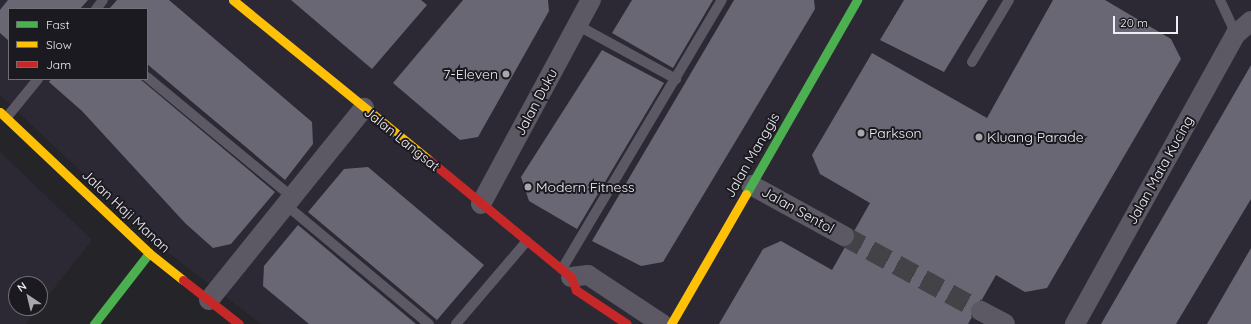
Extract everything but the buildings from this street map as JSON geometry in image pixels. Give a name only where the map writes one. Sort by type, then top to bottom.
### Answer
[{"type":"street","name":"Jalan Langsat","points":[[233,0],[567,273],[576,290],[627,324]]},
{"type":"street","name":"Jalan Duku","points":[[481,204],[591,0]]},
{"type":"street","name":"Jalan Manggis","points":[[671,324],[857,0]]},
{"type":"street","name":"Jalan Mata Kucing","points":[[1075,324],[1236,34],[1251,21]]},
{"type":"street","points":[[209,300],[364,108]]},
{"type":"street","name":"Jalan Haji Manan","points":[[4,114],[149,253],[239,324]]},
{"type":"street","name":"Jalan Sentol","points":[[751,185],[844,236]]},
{"type":"street","points":[[94,324],[149,253]]},
{"type":"street","points":[[567,273],[588,275],[662,324]]},
{"type":"street","points":[[980,311],[1005,324]]},
{"type":"lane","points":[[97,8],[103,0]]},
{"type":"lane","points":[[567,273],[722,0]]},
{"type":"lane","points":[[972,62],[1009,0]]},
{"type":"lane","points":[[1220,0],[1236,34]]},
{"type":"lane","points":[[578,26],[676,79]]},
{"type":"lane","points":[[148,78],[429,324]]},
{"type":"lane","points":[[4,114],[37,80]]},
{"type":"lane","points":[[456,324],[527,241]]},
{"type":"shaded area","points":[[0,0],[1251,0],[1251,324],[261,324],[160,246],[0,95]]},
{"type":"shaded area","points":[[0,152],[92,240],[48,296],[48,276],[8,276],[8,316],[32,316],[26,324],[0,324]]},
{"type":"tunnel","points":[[844,236],[981,311]]},
{"type":"traffic: fast","points":[[746,194],[857,0]]},
{"type":"traffic: fast","points":[[94,324],[149,253]]},
{"type":"traffic: slow","points":[[233,0],[429,160]]},
{"type":"traffic: slow","points":[[0,112],[149,253],[183,280]]},
{"type":"traffic: slow","points":[[671,324],[746,194]]},
{"type":"traffic: jam","points":[[429,160],[571,277],[576,290],[627,324]]},
{"type":"traffic: jam","points":[[183,280],[239,324]]},
{"type":"place","name":"7-Eleven","points":[[506,74]]},
{"type":"place","name":"Parkson","points":[[861,133]]},
{"type":"place","name":"Kluang Parade","points":[[979,137]]},
{"type":"place","name":"Modern Fitness","points":[[528,187]]}]
